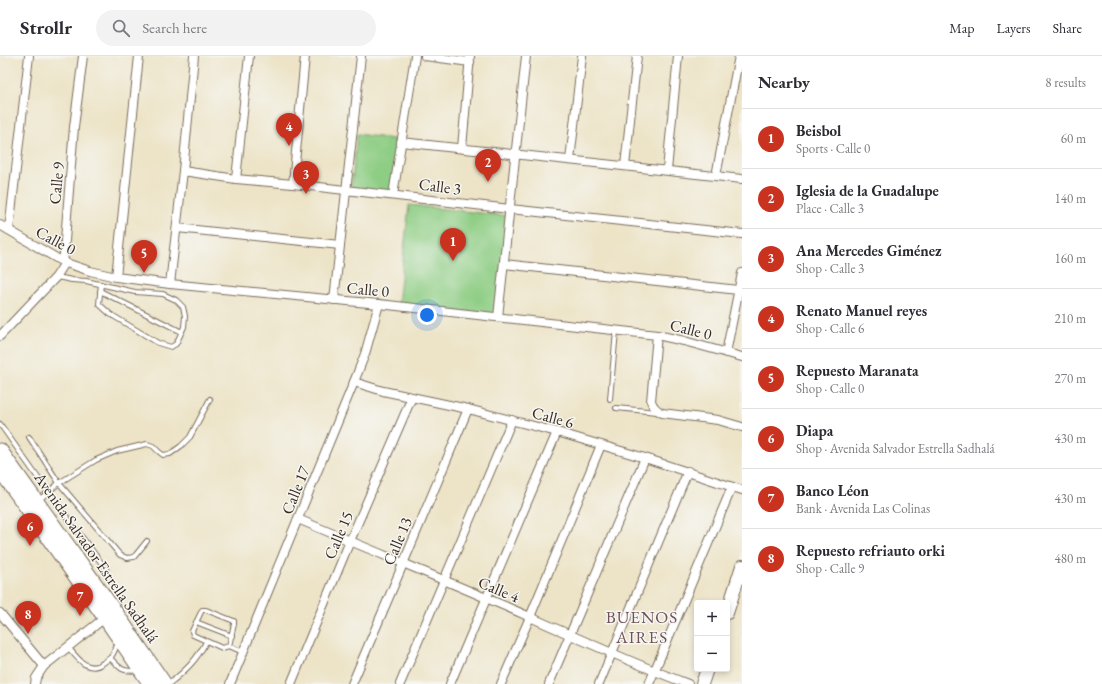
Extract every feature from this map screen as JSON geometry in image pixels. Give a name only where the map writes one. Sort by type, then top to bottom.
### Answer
[{"type":"highway","name":"Avenida Salvador Estrella Sadhalá","points":[[0,450],[110,614],[151,681]]},
{"type":"highway","name":"Avenida Salvador Estrella Sadhalá","points":[[0,469],[110,614],[120,639],[151,681]]},
{"type":"highway","points":[[0,481],[94,610],[110,614]]},
{"type":"street","points":[[9,230],[29,56]]},
{"type":"street","name":"Calle 9","points":[[0,336],[56,276],[63,266],[74,127],[83,56]]},
{"type":"street","points":[[116,277],[139,56]]},
{"type":"street","points":[[170,284],[194,56]]},
{"type":"street","points":[[236,179],[249,56]]},
{"type":"street","points":[[293,184],[305,56]]},
{"type":"street","points":[[334,300],[361,56]]},
{"type":"street","points":[[392,195],[415,56]]},
{"type":"street","points":[[426,56],[470,59],[462,148]]},
{"type":"street","points":[[498,317],[526,56]]},
{"type":"street","points":[[570,160],[582,56]]},
{"type":"street","points":[[625,166],[637,56]]},
{"type":"street","points":[[666,170],[678,56]]},
{"type":"street","points":[[716,176],[739,56]]},
{"type":"street","points":[[401,142],[742,179]]},
{"type":"street","name":"Calle 3","points":[[183,171],[236,179],[742,234]]},
{"type":"street","name":"Calle 0","points":[[0,225],[63,262],[90,271],[116,277],[170,284],[379,304],[657,335],[742,357]]},
{"type":"street","points":[[177,228],[340,245]]},
{"type":"street","points":[[504,264],[738,290]]},
{"type":"street","points":[[726,353],[742,273]]},
{"type":"street","name":"Calle 17","points":[[230,684],[365,354],[379,304]]},
{"type":"street","points":[[657,335],[651,401],[654,408],[662,413],[718,420],[742,427]]},
{"type":"street","name":"Calle 6","points":[[354,382],[383,391],[468,409],[557,432],[688,471],[742,490]]},
{"type":"street","name":"Calle 15","points":[[291,684],[350,541],[412,398]]},
{"type":"street","name":"Calle 13","points":[[352,684],[468,409]]},
{"type":"street","points":[[400,684],[512,420]]},
{"type":"street","points":[[450,684],[557,432]]},
{"type":"street","points":[[501,684],[600,445]]},
{"type":"street","points":[[549,684],[645,458]]},
{"type":"street","points":[[599,684],[688,471]]},
{"type":"street","points":[[649,684],[732,487]]},
{"type":"street","name":"Calle 4","points":[[298,519],[654,671],[688,684]]},
{"type":"street","points":[[730,604],[742,566]]},
{"type":"street","points":[[0,613],[3,623],[44,666]]},
{"type":"street","points":[[35,684],[36,678],[44,666],[110,614]]},
{"type":"street","points":[[702,684],[706,672]]},
{"type":"lane","points":[[56,276],[101,284],[135,292],[163,294],[176,300],[184,307],[185,316],[184,327],[176,344],[171,347],[158,342],[110,314],[99,304],[101,284]]},
{"type":"lane","points":[[100,291],[182,332]]},
{"type":"lane","points":[[610,399],[616,330]]},
{"type":"lane","points":[[36,502],[59,483],[96,460],[117,451],[147,444],[153,446],[163,454],[170,454],[190,437],[210,399]]},
{"type":"lane","points":[[616,408],[662,413]]},
{"type":"lane","points":[[0,424],[48,492],[106,569]]},
{"type":"lane","points":[[29,437],[59,483],[122,557],[127,558],[134,556],[147,540]]},
{"type":"lane","points":[[228,646],[232,636],[234,624],[232,620],[204,610],[200,612],[192,631],[193,636],[222,648],[228,646],[243,652]]},
{"type":"lane","points":[[196,622],[232,636]]},
{"type":"lane","points":[[68,647],[79,660],[89,666],[99,666],[110,658],[120,639]]},
{"type":"lane","points":[[170,684],[195,660],[206,642]]},
{"type":"lane","points":[[110,658],[123,671],[151,681]]},
{"type":"green space","points":[[357,134],[400,140],[392,196],[351,191]]},
{"type":"green space","points":[[409,205],[508,216],[497,315],[398,305]]},
{"type":"place","name":"Renato Manuel reyes","points":[[289,146]]},
{"type":"place","name":"Iglesia de la Guadalupe","points":[[488,182]]},
{"type":"place","name":"Ana Mercedes Giménez","points":[[306,194]]},
{"type":"place","name":"Beisbol","points":[[453,261]]},
{"type":"place","name":"Repuesto Maranata","points":[[144,273]]},
{"type":"place","name":"Diapa","points":[[30,546]]},
{"type":"place","name":"Banco Léon","points":[[80,616]]},
{"type":"place","name":"Repuesto refriauto orki","points":[[28,634]]},
{"type":"district","name":"BUENOS AIRES","points":[[642,627]]}]
